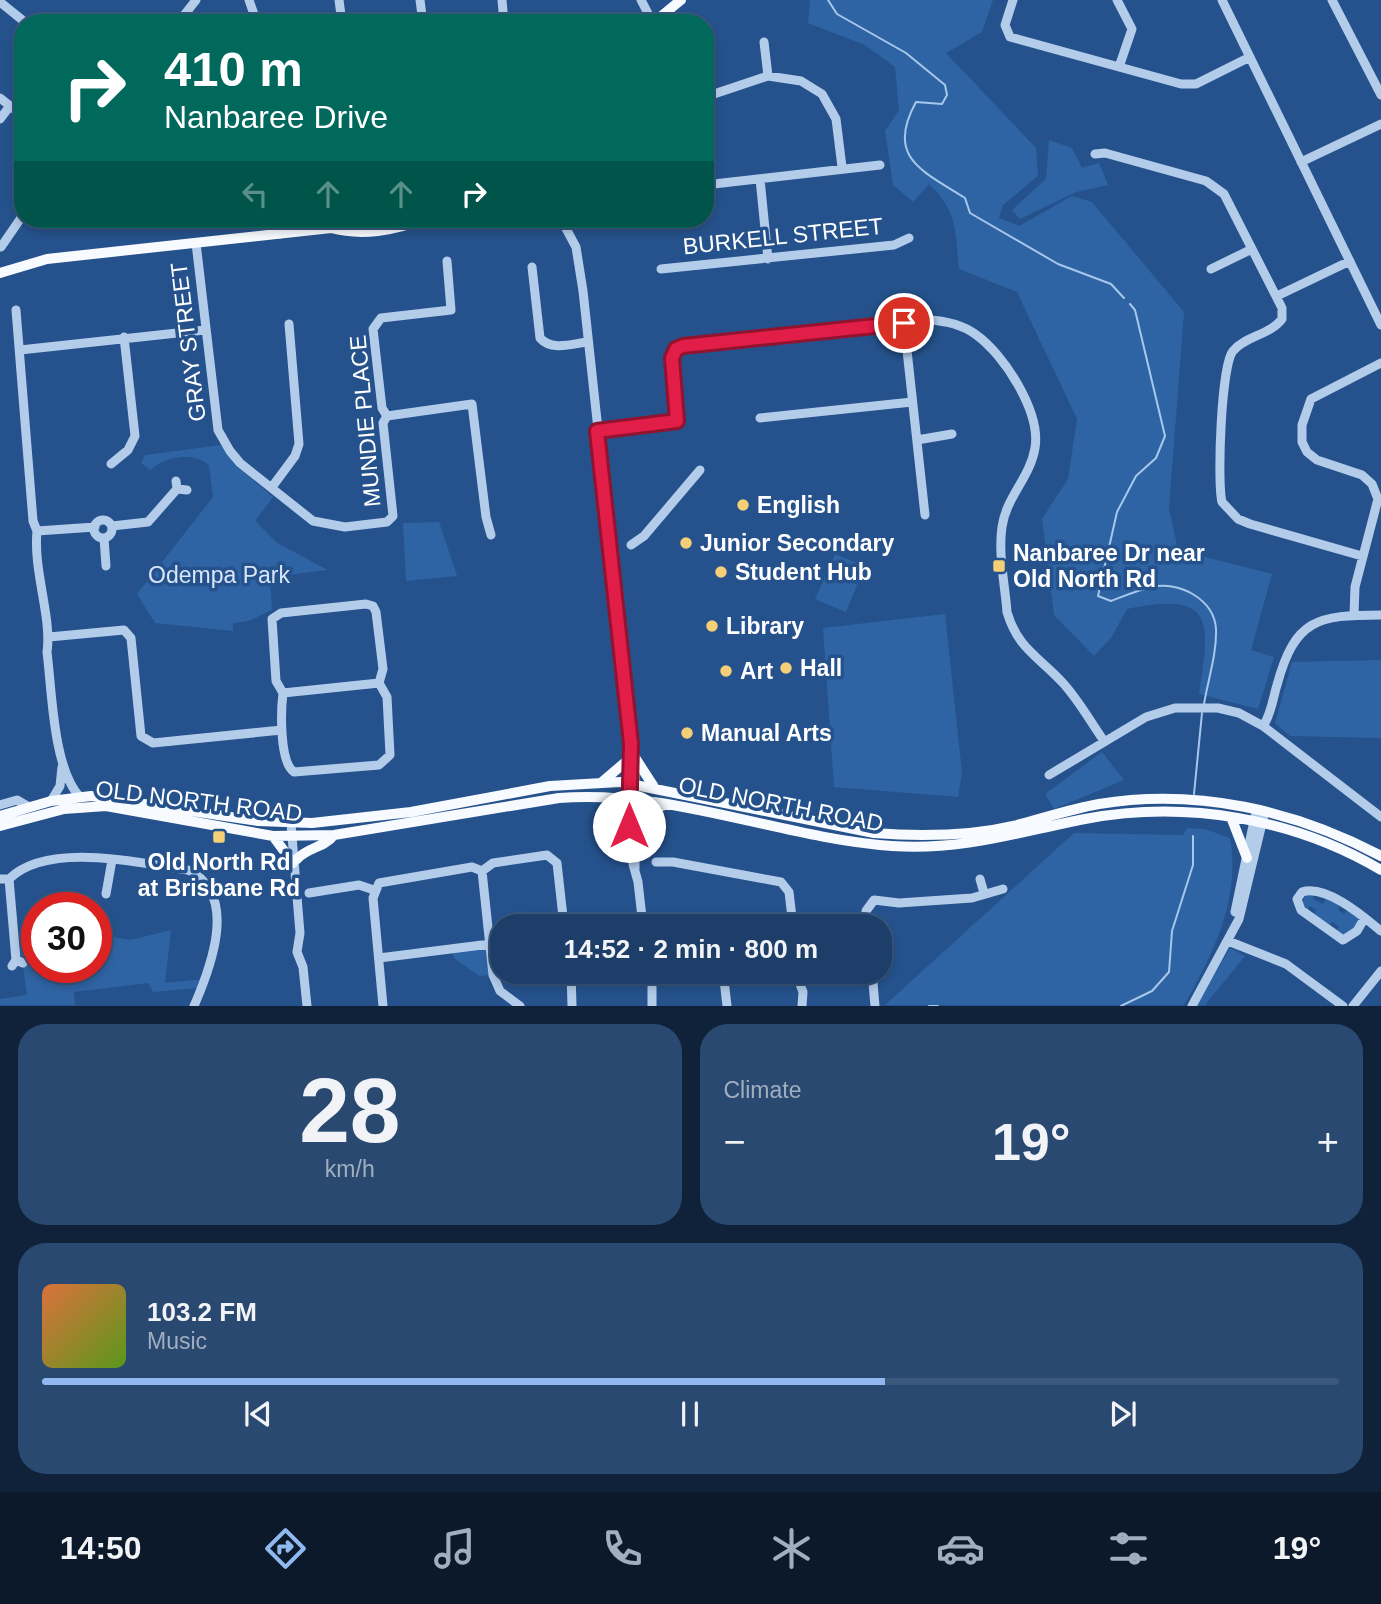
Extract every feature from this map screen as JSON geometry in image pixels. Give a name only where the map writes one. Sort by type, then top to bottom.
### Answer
[{"type":"main road","points":[[664,14],[681,0]]},
{"type":"main road","points":[[0,272],[47,259],[331,228],[345,232],[394,228]]},
{"type":"main road","points":[[602,782],[631,757],[654,787]]},
{"type":"main road","name":"OLD NORTH ROAD","points":[[0,816],[51,801],[80,797],[125,799],[294,823],[411,812],[550,786],[602,782],[632,783],[874,833],[910,836],[959,835],[1014,825],[1070,810],[1135,800],[1214,802],[1261,810],[1323,828],[1381,856]]},
{"type":"main road","name":"OLD NORTH ROAD","points":[[0,826],[56,810],[106,806],[273,836],[334,835],[559,798],[596,795],[667,804],[841,840],[920,847],[993,841],[1072,822],[1124,814],[1192,812],[1258,822],[1322,841],[1381,870]]},
{"type":"main road","points":[[634,820],[643,813],[667,804]]},
{"type":"main road","points":[[1231,817],[1247,858]]},
{"type":"main road","points":[[273,836],[295,861],[306,851],[327,844],[334,835]]},
{"type":"street","points":[[185,14],[196,0]]},
{"type":"street","points":[[1013,0],[1005,25],[1010,37],[1189,85],[1250,57]]},
{"type":"street","points":[[1117,0],[1132,29],[1119,67]]},
{"type":"street","points":[[1222,0],[1381,325]]},
{"type":"street","points":[[1332,0],[1381,95]]},
{"type":"street","points":[[0,2],[15,14]]},
{"type":"street","points":[[764,42],[768,76]]},
{"type":"street","points":[[714,94],[768,76],[801,81],[822,94],[836,119],[842,167]]},
{"type":"street","points":[[1,98],[14,109]]},
{"type":"street","points":[[0,119],[10,106]]},
{"type":"street","points":[[1301,162],[1381,124]]},
{"type":"street","points":[[1095,154],[1105,153],[1216,187],[1230,201],[1277,296],[1282,319],[1277,326],[1234,349],[1227,362],[1221,447],[1223,502],[1238,519],[1250,524],[1362,556]]},
{"type":"street","points":[[714,184],[842,167],[880,165]]},
{"type":"street","points":[[760,179],[768,259]]},
{"type":"street","points":[[1,247],[14,228]]},
{"type":"street","points":[[280,228],[280,233]]},
{"type":"street","points":[[566,228],[576,247],[631,744],[629,853],[635,869]]},
{"type":"street","name":"BURKELL STREET","points":[[661,269],[894,245],[909,238]]},
{"type":"street","name":"GRAY STREET","points":[[196,243],[218,429],[233,456],[304,515],[322,524],[345,527],[366,525],[387,522],[393,516]]},
{"type":"street","points":[[1212,269],[1252,249]]},
{"type":"street","name":"MUNDIE PLACE","points":[[393,516],[383,423],[387,416],[382,408],[377,377],[375,323],[380,318],[451,310],[447,261]]},
{"type":"street","points":[[1277,296],[1350,261]]},
{"type":"street","points":[[532,267],[540,338],[553,346],[587,342]]},
{"type":"street","points":[[16,310],[28,467],[62,766],[60,786],[51,801]]},
{"type":"street","points":[[597,431],[677,421],[672,358],[676,349],[683,346],[942,320],[976,335],[997,355],[1027,402],[1035,426],[1034,452],[1029,471],[1007,506],[1001,531],[1007,612],[1024,647],[1070,691],[1104,741]]},
{"type":"street","points":[[904,323],[925,515]]},
{"type":"street","points":[[272,488],[295,456],[299,444],[289,324]]},
{"type":"street","points":[[20,350],[205,330]]},
{"type":"street","points":[[111,464],[128,450],[135,436],[124,337]]},
{"type":"street","points":[[1354,615],[1355,587],[1378,499],[1372,484],[1362,475],[1317,460],[1307,452],[1302,442],[1302,425],[1311,399],[1381,363]]},
{"type":"street","points":[[760,418],[912,402]]},
{"type":"street","points":[[387,416],[472,404],[486,517],[491,534]]},
{"type":"street","points":[[917,440],[952,434]]},
{"type":"street","points":[[631,545],[645,537],[700,470]]},
{"type":"street","points":[[37,531],[95,527],[102,519],[111,526],[148,522],[180,486]]},
{"type":"street","points":[[95,527],[97,536],[104,538],[110,535],[111,526]]},
{"type":"street","points":[[104,538],[106,566]]},
{"type":"street","points":[[366,604],[373,606],[383,669],[379,683],[387,697],[391,750],[381,764],[294,772],[286,764],[279,708],[283,693],[276,681],[273,617],[281,613],[366,604]]},
{"type":"street","points":[[1263,726],[1285,656],[1296,637],[1319,620],[1354,615],[1381,615]]},
{"type":"street","points":[[49,636],[124,630],[127,633],[131,638],[141,736],[153,743],[282,730]]},
{"type":"street","points":[[283,693],[379,683]]},
{"type":"street","points":[[1049,775],[1146,717],[1189,706],[1218,708],[1239,713],[1263,726],[1381,817]]},
{"type":"street","points":[[62,766],[70,785],[80,797]]},
{"type":"street","points":[[632,798],[635,869],[641,914]]},
{"type":"street","name":"OLD NORTH ROAD","points":[[0,806],[17,800],[29,807]]},
{"type":"street","points":[[1192,1006],[1239,919],[1261,810]]},
{"type":"street","points":[[1228,941],[1258,822]]},
{"type":"street","points":[[294,823],[300,933],[297,952],[303,967],[307,1006]]},
{"type":"street","points":[[17,963],[4,879],[18,870],[82,855],[188,870],[201,876],[212,894],[218,925],[209,967],[194,1006]]},
{"type":"street","points":[[482,871],[493,863],[542,855],[553,858],[557,863],[563,914]]},
{"type":"street","points":[[107,892],[112,860]]},
{"type":"street","points":[[656,862],[673,862],[781,882],[789,892],[792,914]]},
{"type":"street","points":[[383,1006],[374,890],[383,881],[472,867],[482,871]]},
{"type":"street","points":[[379,958],[490,944],[482,871]]},
{"type":"street","points":[[980,879],[984,894]]},
{"type":"street","points":[[309,894],[359,885],[374,890]]},
{"type":"street","points":[[867,914],[867,907],[874,900],[900,903],[972,898],[1003,889]]},
{"type":"street","points":[[1364,919],[1357,931],[1343,940],[1301,910],[1297,899],[1302,892],[1312,891],[1346,904],[1381,931]]},
{"type":"street","points":[[1228,941],[1286,964],[1343,1006]]},
{"type":"street","points":[[1353,1006],[1381,971]]},
{"type":"street","points":[[496,984],[500,991],[520,1006]]},
{"type":"street","points":[[571,984],[572,1006]]},
{"type":"street","points":[[652,984],[652,1006]]},
{"type":"street","points":[[724,984],[727,1006]]},
{"type":"street","points":[[800,984],[803,992],[802,1006]]},
{"type":"street","points":[[873,984],[875,1006]]},
{"type":"green space","points":[[810,0],[993,0],[982,32],[946,53],[1036,148],[1038,176],[1003,205],[999,218],[1019,226],[1072,196],[1092,202],[1184,312],[1169,508],[1178,550],[1272,574],[1251,650],[1274,657],[1258,709],[1199,694],[1205,631],[1200,618],[1192,609],[1177,604],[1156,604],[1127,609],[1111,638],[1094,656],[1054,615],[1042,519],[1068,479],[1077,419],[1017,292],[959,269],[950,213],[929,184],[913,202],[893,185],[885,131],[899,110],[895,67],[865,45],[808,23]]},
{"type":"green space","points":[[1049,140],[1072,148],[1082,168],[1099,163],[1108,185],[1076,192],[1020,219],[1012,210],[1046,179]]},
{"type":"green space","name":"Odempa Park","points":[[222,445],[235,465],[273,497],[255,521],[277,543],[328,570],[270,577],[272,610],[249,621],[233,623],[233,631],[155,623],[137,594],[213,497],[209,465],[202,461],[179,457],[164,461],[150,470],[141,463],[145,455]]},
{"type":"green space","points":[[439,522],[457,576],[406,581],[403,523]]},
{"type":"green space","points":[[835,554],[865,566],[846,612],[815,599]]},
{"type":"green space","points":[[945,614],[962,772],[958,797],[834,787],[823,628]]},
{"type":"green space","points":[[1381,660],[1381,738],[1290,736],[1275,723],[1292,662]]},
{"type":"green space","points":[[1102,752],[1124,780],[1054,809],[1045,794]]},
{"type":"green space","points":[[1187,828],[1205,829],[1230,838],[1232,883],[1214,946],[1184,1005],[885,1005],[1074,833],[1183,835]]},
{"type":"green space","points":[[1305,895],[1314,895],[1313,899],[1323,904],[1326,899],[1340,905],[1338,910],[1344,914],[1348,909],[1359,917],[1355,929],[1344,937],[1336,933],[1339,926],[1332,922],[1329,927],[1314,915],[1316,910],[1310,906],[1307,910],[1302,906]]},
{"type":"green space","points":[[171,930],[165,983],[204,979],[197,988],[153,992],[148,983],[74,992],[75,1005],[0,1005],[0,999],[27,995],[25,983],[112,983],[112,937],[131,940]]},
{"type":"green space","points":[[21,943],[21,955],[18,953],[18,944]]},
{"type":"green space","points":[[488,946],[490,975],[479,976],[454,958],[453,951]]},
{"type":"green space","points":[[1230,948],[1245,956],[1205,1005],[1196,1006]]},
{"type":"waterway","points":[[828,0],[837,14],[906,53],[945,85],[947,95],[942,104],[916,102],[907,121],[905,137],[907,150],[913,161],[923,171],[965,198],[970,213],[1058,264],[1111,284],[1124,298]]},
{"type":"waterway","points":[[1130,304],[1135,310],[1165,436],[1156,458],[1136,476],[1117,512],[1098,596],[1111,601],[1162,586],[1184,590],[1202,601],[1214,618],[1216,629],[1214,657],[1204,704]]},
{"type":"waterway","points":[[1194,794],[1202,713]]},
{"type":"waterway","points":[[1121,1006],[1152,991],[1169,972],[1172,931],[1193,865],[1193,836]]},
{"type":"waterway","points":[[929,1006],[938,1006]]},
{"type":"place","name":"English","points":[[743,505]]},
{"type":"place","name":"Junior Secondary","points":[[686,543]]},
{"type":"place","name":"Nanbaree Dr near Old North Rd","points":[[999,566]]},
{"type":"place","name":"Student Hub","points":[[721,572]]},
{"type":"place","name":"Library","points":[[712,626]]},
{"type":"place","name":"Hall","points":[[786,668]]},
{"type":"place","name":"Art","points":[[726,671]]},
{"type":"place","name":"Manual Arts","points":[[687,733]]},
{"type":"place","name":"Old North Rd at Brisbane Rd","points":[[219,837]]},
{"type":"route","points":[[629,826],[631,744],[597,431],[677,421],[672,358],[676,349],[683,346],[904,323]]}]
